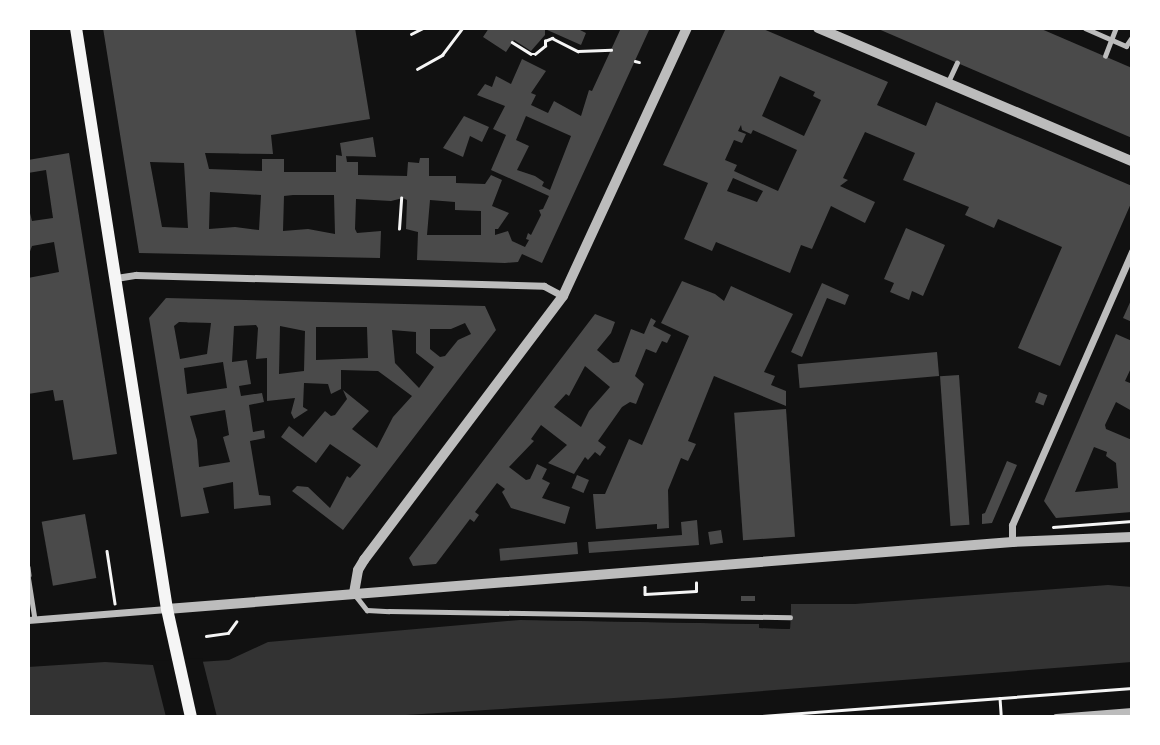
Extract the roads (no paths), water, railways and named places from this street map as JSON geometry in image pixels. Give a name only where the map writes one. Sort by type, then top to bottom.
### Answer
[{"type":"main road","points":[[76,28],[167,609],[191,717]]},
{"type":"street","points":[[354,593],[358,570],[365,560],[563,296],[687,28]]},
{"type":"street","points":[[818,28],[1132,161]]},
{"type":"street","points":[[1012,542],[1012,525],[1132,251]]},
{"type":"street","points":[[116,278],[136,275],[544,286],[563,296]]},
{"type":"street","points":[[32,619],[1012,542],[1132,537]]},
{"type":"street","points":[[1056,717],[1132,711]]},
{"type":"lane","points":[[1086,28],[1126,46],[1132,37]]},
{"type":"lane","points":[[1105,56],[1116,28]]},
{"type":"lane","points":[[948,83],[957,63]]},
{"type":"lane","points":[[28,567],[32,619]]},
{"type":"lane","points":[[354,593],[367,610],[790,617]]}]
